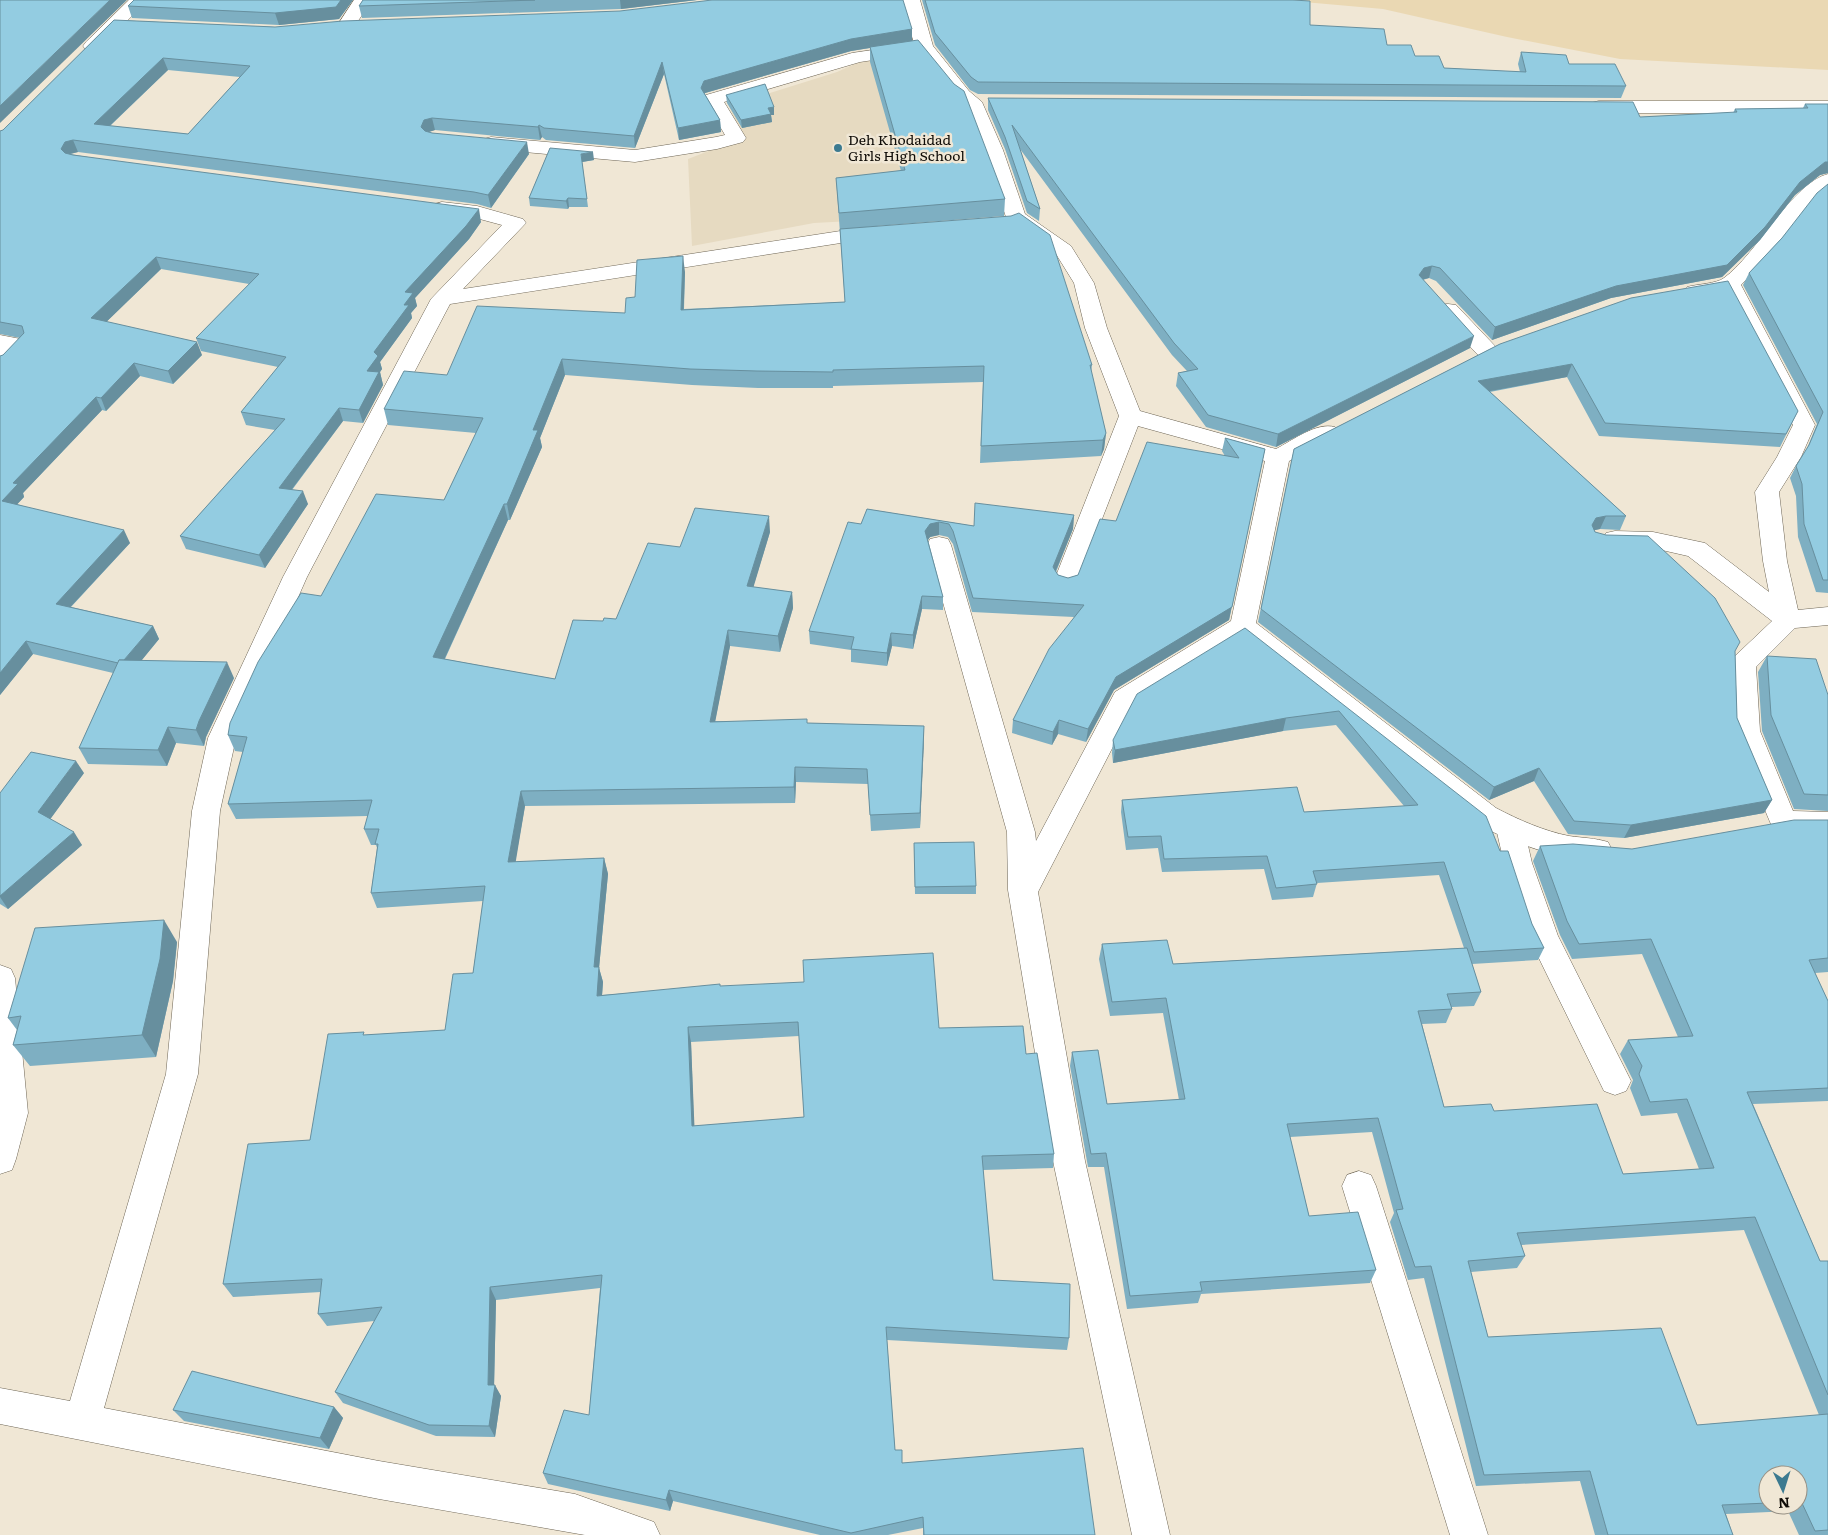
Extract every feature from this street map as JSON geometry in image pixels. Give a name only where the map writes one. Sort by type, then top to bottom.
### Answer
[{"type":"street","points":[[78,60],[139,0]]},
{"type":"street","points":[[346,26],[363,0]]},
{"type":"street","points":[[911,0],[924,48],[962,95],[973,102],[992,102]]},
{"type":"street","points":[[114,25],[133,26]]},
{"type":"street","points":[[327,27],[366,25]]},
{"type":"street","points":[[473,142],[635,156],[717,143],[736,138],[713,99],[858,57],[924,48]]},
{"type":"street","points":[[973,102],[993,150],[1008,221],[1064,250],[1084,283],[1096,328],[1130,416],[1066,581]]},
{"type":"street","points":[[1582,107],[1828,107]]},
{"type":"street","points":[[1675,295],[1730,284],[1768,245],[1803,200],[1828,180]]},
{"type":"street","points":[[82,1422],[182,1074],[206,811],[222,738],[295,577],[442,299],[516,223],[477,212],[421,205]]},
{"type":"street","points":[[442,299],[847,236],[895,232]]},
{"type":"street","points":[[1730,284],[1804,425],[1789,457],[1767,492],[1775,561],[1788,620]]},
{"type":"street","points":[[1433,292],[1454,318],[1487,352]]},
{"type":"street","points":[[0,342],[18,345],[0,362]]},
{"type":"street","points":[[1130,416],[1278,456],[1348,421]]},
{"type":"street","points":[[1023,890],[1124,699],[1243,626],[1278,456]]},
{"type":"street","points":[[1600,539],[1654,540],[1696,549],[1788,620]]},
{"type":"street","points":[[939,545],[1021,832],[1023,890],[1069,1161],[1151,1535]]},
{"type":"street","points":[[1784,822],[1746,732],[1743,664],[1788,620],[1828,616]]},
{"type":"street","points":[[1243,626],[1486,816],[1510,828],[1569,847],[1624,851]]},
{"type":"street","points":[[1756,828],[1784,822],[1828,823]]},
{"type":"street","points":[[1510,828],[1518,863],[1542,936],[1615,1081]]},
{"type":"street","points":[[0,978],[12,1113],[0,1159]]},
{"type":"street","points":[[1359,1186],[1469,1535]]},
{"type":"street","points":[[0,1406],[379,1480],[575,1513],[641,1535]]},
{"type":"shaded area","points":[[1281,0],[1828,0],[1828,70],[1620,59],[1507,37],[1383,9]]},
{"type":"shaded area","name":"Deh Khodaidad Girls High School","points":[[891,56],[983,214],[814,223],[692,246],[688,159],[742,138],[727,101],[760,96],[837,72],[866,59]]},
{"type":"building","points":[[0,0],[110,0],[0,106]]},
{"type":"building","points":[[134,0],[341,0],[336,7],[275,13],[128,6]]},
{"type":"building","points":[[363,0],[535,0],[359,6]]},
{"type":"building","points":[[712,0],[903,0],[912,29],[851,39],[704,81],[701,88],[720,120],[678,128],[662,62],[634,136],[544,128],[539,125],[538,127],[432,118],[424,120],[421,127],[425,131],[432,133],[527,142],[488,195],[73,140],[65,142],[61,149],[65,153],[73,155],[479,209],[466,226],[405,292],[413,293],[404,305],[409,305],[374,352],[378,356],[367,371],[379,372],[359,410],[339,408],[279,488],[303,491],[259,555],[180,536],[285,419],[241,412],[286,357],[196,338],[259,274],[156,257],[91,318],[197,342],[168,371],[134,363],[101,398],[96,397],[13,483],[18,484],[2,501],[124,530],[56,604],[153,626],[124,660],[119,660],[118,663],[26,641],[0,673],[0,356],[24,333],[22,326],[0,322],[0,131],[114,20],[275,27],[343,21],[620,11]],"holes":[[[163,58],[250,66],[188,134],[94,124]]]},
{"type":"building","points":[[925,0],[1310,1],[1310,25],[1384,29],[1387,45],[1411,45],[1415,56],[1439,56],[1444,68],[1526,72],[1521,52],[1566,55],[1569,64],[1615,64],[1626,86],[978,82],[971,77],[935,33]]},
{"type":"building","points":[[918,40],[954,84],[964,91],[1005,199],[839,213],[836,178],[905,170],[870,47]]},
{"type":"building","points":[[765,84],[774,107],[768,108],[771,114],[741,120],[726,95]]},
{"type":"building","points":[[988,98],[1633,102],[1640,117],[1737,112],[1735,109],[1808,108],[1805,104],[1828,104],[1828,162],[1825,162],[1800,182],[1765,227],[1727,265],[1616,286],[1495,327],[1440,268],[1432,266],[1424,268],[1419,275],[1474,336],[1278,434],[1208,415],[1178,373],[1198,369],[1174,343],[1012,125],[1040,209],[1027,201],[1005,137]]},
{"type":"building","points":[[550,148],[593,152],[581,154],[587,199],[568,198],[566,201],[529,198]]},
{"type":"building","points":[[1828,184],[1828,580],[1823,580],[1804,524],[1802,484],[1796,466],[1809,445],[1823,412],[1749,273],[1782,238],[1817,193]]},
{"type":"building","points":[[1019,213],[1050,235],[1092,365],[1090,365],[1106,433],[1103,440],[981,446],[984,366],[833,370],[833,372],[757,371],[690,369],[562,359],[533,430],[538,430],[507,504],[504,504],[433,657],[555,679],[573,620],[603,621],[604,618],[616,619],[648,543],[680,547],[695,508],[769,516],[747,586],[792,592],[778,636],[728,630],[710,722],[807,719],[807,723],[924,726],[920,813],[870,815],[867,769],[795,767],[794,787],[521,791],[508,862],[604,858],[594,967],[599,967],[597,996],[720,984],[720,986],[804,982],[803,960],[933,953],[939,1028],[1023,1026],[1026,1054],[1037,1053],[1054,1154],[982,1156],[993,1280],[1070,1284],[1069,1338],[886,1327],[895,1450],[902,1450],[902,1463],[1083,1448],[1095,1535],[924,1535],[923,1517],[851,1533],[669,1490],[666,1500],[543,1473],[564,1410],[589,1415],[602,1275],[490,1287],[488,1385],[495,1385],[489,1426],[429,1425],[335,1392],[382,1307],[318,1314],[322,1279],[223,1284],[248,1144],[310,1140],[328,1034],[364,1032],[363,1035],[445,1030],[453,974],[473,973],[485,886],[371,893],[378,844],[375,844],[379,829],[364,829],[372,800],[228,804],[247,737],[228,735],[230,723],[258,662],[301,593],[321,596],[376,494],[444,500],[483,418],[384,409],[404,371],[447,375],[477,306],[625,313],[626,298],[635,297],[637,260],[683,256],[681,310],[845,302],[840,229],[1011,216]],"holes":[[[798,1022],[804,1117],[692,1126],[688,1027]]]},
{"type":"building","points":[[1728,281],[1798,411],[1786,434],[1605,423],[1572,364],[1478,381],[1626,516],[1596,518],[1592,525],[1595,532],[1606,535],[1648,536],[1715,598],[1740,642],[1735,651],[1737,718],[1772,800],[1631,825],[1574,821],[1539,768],[1494,787],[1261,609],[1294,449],[1500,344],[1631,298]]},
{"type":"building","points":[[1225,438],[1265,449],[1232,607],[1116,677],[1088,729],[1059,720],[1053,732],[1013,720],[1049,649],[1084,605],[973,598],[953,531],[949,524],[939,522],[930,524],[925,531],[943,597],[922,596],[913,635],[891,633],[887,653],[851,649],[854,637],[809,631],[848,522],[861,524],[867,509],[974,526],[975,503],[1074,515],[1053,567],[1058,575],[1068,578],[1078,575],[1100,519],[1116,521],[1147,442],[1239,458]]},
{"type":"building","points":[[1245,628],[1486,816],[1500,851],[1508,851],[1532,924],[1544,948],[1474,952],[1444,862],[1313,871],[1317,884],[1276,888],[1267,856],[1164,859],[1161,836],[1128,837],[1122,800],[1297,787],[1304,812],[1418,805],[1339,711],[1286,718],[1115,750],[1113,740],[1137,694]]},
{"type":"building","points":[[1767,656],[1816,659],[1828,695],[1828,795],[1804,794],[1771,715]]},
{"type":"building","points":[[119,660],[227,662],[196,730],[168,727],[158,750],[79,748]]},
{"type":"building","points":[[31,752],[76,761],[38,812],[74,832],[0,896],[0,793]]},
{"type":"building","points":[[1794,820],[1828,820],[1828,958],[1809,960],[1828,1001],[1828,1088],[1747,1092],[1820,1261],[1828,1261],[1828,1395],[1755,1217],[1517,1233],[1525,1256],[1468,1261],[1488,1337],[1661,1328],[1697,1425],[1828,1414],[1828,1530],[1815,1531],[1808,1515],[1808,1465],[1758,1465],[1758,1503],[1722,1505],[1733,1535],[1608,1535],[1590,1471],[1484,1475],[1431,1266],[1415,1267],[1396,1210],[1403,1209],[1378,1118],[1287,1124],[1309,1216],[1358,1212],[1376,1270],[1200,1282],[1202,1291],[1130,1296],[1106,1153],[1091,1154],[1072,1052],[1098,1050],[1107,1104],[1185,1099],[1166,998],[1112,1002],[1102,944],[1167,940],[1173,964],[1467,948],[1481,992],[1447,994],[1452,1009],[1418,1011],[1444,1107],[1491,1104],[1494,1111],[1597,1104],[1623,1174],[1714,1168],[1687,1099],[1650,1102],[1639,1074],[1642,1066],[1628,1040],[1693,1036],[1651,939],[1579,944],[1567,921],[1540,846],[1573,844],[1632,849]]},
{"type":"building","points":[[974,842],[976,886],[915,887],[914,843]]},
{"type":"building","points":[[164,920],[160,959],[142,1035],[13,1045],[21,1016],[8,1018],[35,928]]},
{"type":"building","points":[[192,1371],[334,1407],[320,1438],[173,1410]]},
{"type":"place","name":"Deh Khodaidad Girls High School","points":[[838,148]]}]
